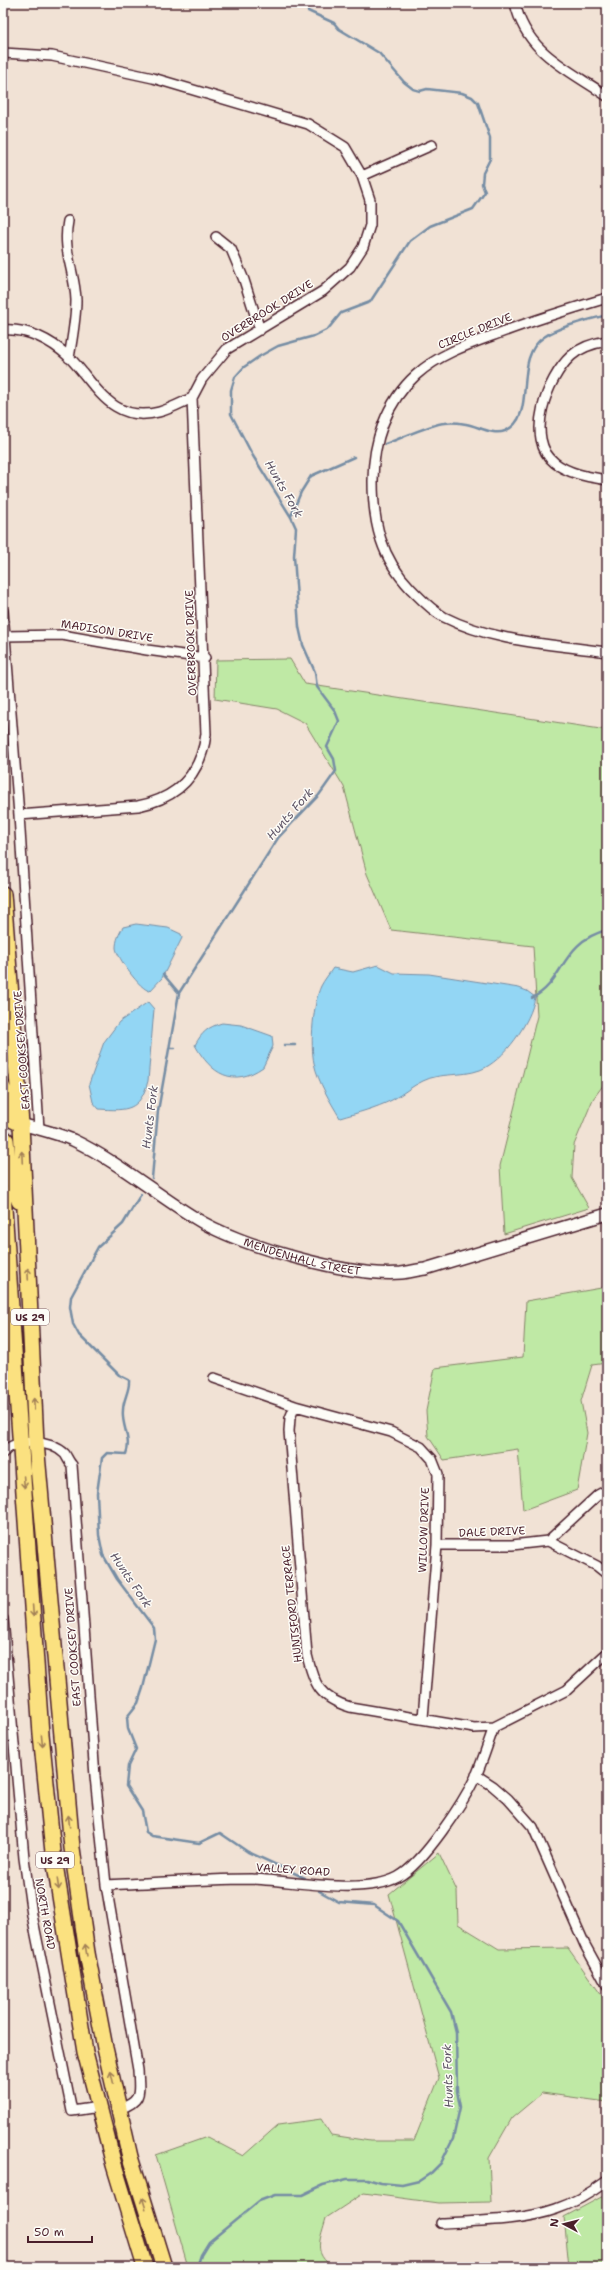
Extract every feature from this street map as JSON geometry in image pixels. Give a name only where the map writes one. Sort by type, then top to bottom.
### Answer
[{"type":"highway","name":"US 29","points":[[3,894],[21,1124],[36,1443],[72,1848],[86,1953],[119,2109],[130,2157],[164,2267]]},
{"type":"highway","points":[[3,1088],[10,1119],[21,1124]]},
{"type":"highway","points":[[3,1137],[6,1140],[9,1171],[25,1221]]},
{"type":"highway","name":"US 29","points":[[3,1194],[41,1734],[53,1852],[85,2052],[114,2165],[145,2267]]},
{"type":"street","points":[[514,3],[526,34],[539,50],[607,96]]},
{"type":"street","name":"OVERBROOK DRIVE","points":[[3,53],[52,56],[152,78],[308,124],[345,148],[362,176],[370,200],[370,225],[363,247],[350,267],[322,290],[260,330],[227,348],[202,379],[192,398],[205,658],[206,734],[204,751],[186,781],[164,798],[138,806],[19,815]]},
{"type":"street","points":[[362,176],[432,145]]},
{"type":"street","points":[[68,221],[65,234],[66,248],[76,301],[69,358]]},
{"type":"street","points":[[216,237],[231,249],[244,280],[260,330]]},
{"type":"street","name":"CIRCLE DRIVE","points":[[607,298],[545,316],[470,344],[436,359],[416,374],[394,399],[379,432],[373,471],[373,506],[382,544],[398,575],[432,609],[443,617],[495,635],[607,652]]},
{"type":"street","points":[[3,330],[13,329],[32,334],[53,344],[69,358],[96,391],[112,405],[129,413],[158,413],[192,398]]},
{"type":"street","points":[[607,341],[582,348],[570,356],[548,391],[542,406],[540,433],[543,446],[555,463],[572,472],[607,480]]},
{"type":"street","name":"EAST COOKSEY DRIVE","points":[[3,611],[19,815],[39,1129]]},
{"type":"street","name":"MADISON DRIVE","points":[[5,636],[62,635],[147,650],[205,658]]},
{"type":"street","name":"MENDENHALL STREET","points":[[21,1124],[71,1140],[102,1156],[196,1219],[232,1237],[267,1249],[325,1265],[379,1272],[401,1273],[425,1269],[607,1214]]},
{"type":"street","name":"WILLOW DRIVE","points":[[214,1378],[295,1406],[391,1432],[422,1447],[432,1459],[438,1474],[437,1545],[423,1718]]},
{"type":"street","name":"HUNTSFORD TERRACE","points":[[295,1406],[290,1418],[289,1432],[307,1655],[313,1678],[321,1691],[333,1702],[350,1708],[423,1718],[474,1728],[494,1727]]},
{"type":"street","points":[[3,1453],[7,1448],[21,1443]]},
{"type":"street","name":"EAST COOKSEY DRIVE","points":[[21,1443],[36,1443],[51,1446],[64,1454],[72,1465],[95,1776],[106,1885]]},
{"type":"street","points":[[607,1490],[598,1495],[548,1541],[597,1566],[607,1574]]},
{"type":"street","name":"DALE DRIVE","points":[[437,1545],[512,1545],[548,1541]]},
{"type":"street","name":"NORTH ROAD","points":[[3,1620],[24,1858],[33,1921],[72,2110],[99,2107]]},
{"type":"street","points":[[494,1727],[567,1690],[607,1653]]},
{"type":"street","name":"VALLEY ROAD","points":[[106,1885],[252,1879],[340,1885],[385,1882],[398,1877],[412,1867],[426,1853],[444,1829],[476,1776],[494,1727]]},
{"type":"street","points":[[476,1776],[503,1795],[533,1827],[585,1945],[607,1985]]},
{"type":"street","points":[[106,1885],[138,2070],[139,2097],[134,2104],[119,2109]]},
{"type":"street","points":[[440,2223],[516,2216],[556,2209],[580,2198],[607,2181]]},
{"type":"green space","points":[[290,659],[305,684],[607,730],[607,1080],[593,1099],[574,1145],[572,1178],[589,1208],[504,1234],[500,1166],[537,1016],[533,946],[391,930],[367,874],[344,787],[305,723],[277,709],[215,699],[216,660]]},
{"type":"green space","points":[[607,1287],[607,1363],[592,1365],[581,1401],[587,1433],[577,1490],[523,1510],[518,1449],[444,1460],[428,1436],[426,1411],[435,1368],[523,1357],[526,1301]]},
{"type":"green space","points":[[439,1853],[457,1891],[458,1924],[499,1949],[568,1948],[607,2003],[607,2102],[542,2093],[512,2118],[489,2158],[491,2202],[438,2203],[364,2193],[326,2218],[320,2239],[320,2251],[322,2257],[334,2267],[188,2267],[156,2155],[207,2137],[243,2156],[278,2125],[321,2119],[331,2135],[370,2141],[414,2141],[439,2078],[389,1894]]},
{"type":"green space","points":[[607,2194],[607,2267],[569,2267],[564,2217]]},
{"type":"water","points":[[136,924],[168,928],[181,934],[182,938],[162,978],[150,991],[135,979],[120,958],[116,948],[118,937],[123,927]]},
{"type":"water","points":[[378,965],[394,973],[429,974],[519,988],[527,991],[535,997],[528,1018],[515,1040],[507,1050],[489,1065],[473,1072],[430,1078],[386,1103],[340,1118],[321,1084],[314,1063],[312,1035],[318,993],[325,979],[333,968],[353,972]]},
{"type":"water","points":[[148,1002],[154,1009],[148,1081],[145,1091],[136,1104],[131,1107],[117,1110],[99,1109],[93,1102],[89,1084],[104,1042],[119,1022]]},
{"type":"water","points":[[222,1023],[241,1025],[272,1036],[273,1046],[263,1067],[252,1073],[233,1077],[224,1075],[208,1064],[195,1045],[206,1031],[213,1026]]},
{"type":"waterway","name":"Hunts Fork","points":[[152,1178],[158,1111],[179,993],[278,838],[319,795],[336,771],[334,759],[327,747],[339,721],[335,711],[317,687],[315,672],[303,645],[299,627],[294,556],[296,528],[291,517],[253,456],[231,414],[231,390],[235,377],[244,367],[260,356],[278,346],[314,336],[328,329],[341,313],[370,302],[410,241],[430,226],[473,209],[485,192],[482,184],[483,173],[490,159],[490,138],[478,103],[472,97],[462,93],[427,89],[420,91],[413,89],[404,82],[379,53],[339,29],[334,23],[308,11],[307,7],[312,3]]},
{"type":"waterway","points":[[385,444],[423,429],[445,423],[466,424],[496,432],[505,431],[515,424],[521,413],[524,400],[526,372],[534,347],[544,337],[551,333],[574,324],[607,315]]},
{"type":"waterway","points":[[291,516],[301,492],[311,476],[354,457]]},
{"type":"waterway","points":[[532,998],[543,991],[551,982],[571,953],[580,943],[607,930]]},
{"type":"waterway","points":[[163,974],[179,993]]},
{"type":"waterway","points":[[284,1045],[295,1045]]},
{"type":"waterway","name":"Hunts Fork","points":[[141,1194],[123,1224],[98,1247],[71,1297],[70,1307],[73,1324],[79,1335],[119,1375],[129,1380],[123,1410],[123,1421],[128,1448],[126,1454],[107,1453],[102,1458],[97,1493],[99,1535],[103,1555],[117,1579],[154,1628],[155,1639],[143,1688],[138,1703],[127,1717],[128,1729],[136,1749],[128,1766],[126,1786],[142,1811],[146,1832],[152,1836],[199,1843],[220,1833],[248,1852],[305,1878]]},
{"type":"waterway","name":"Hunts Fork","points":[[197,2267],[201,2255],[209,2242],[259,2201],[275,2195],[302,2195],[323,2185],[347,2179],[367,2179],[381,2183],[402,2185],[419,2181],[431,2173],[441,2163],[453,2139],[460,2107],[457,2091],[456,2032],[451,2012],[398,1921],[374,1905],[339,1902],[319,1891]]}]
